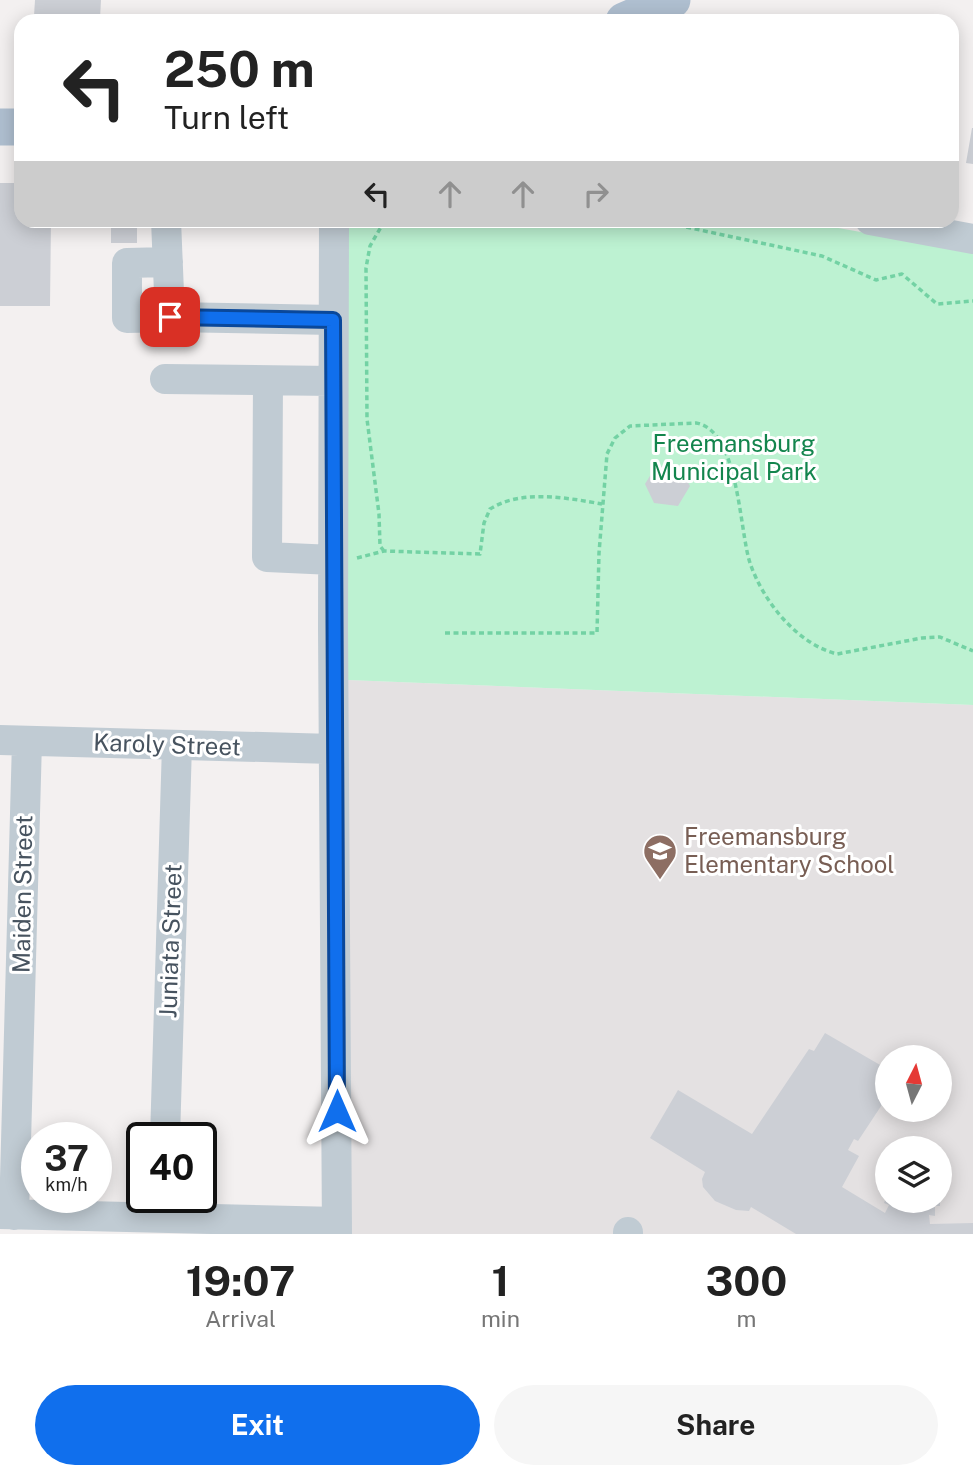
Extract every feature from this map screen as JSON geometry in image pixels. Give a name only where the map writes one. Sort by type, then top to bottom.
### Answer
[{"type":"main road","points":[[640,14],[672,0]]},
{"type":"street","points":[[166,228],[170,317]]},
{"type":"street","points":[[206,1213],[337,1228],[333,749],[344,559],[333,381],[334,228]]},
{"type":"street","points":[[913,228],[973,239]]},
{"type":"street","points":[[168,262],[127,263],[127,318],[333,320]]},
{"type":"street","points":[[165,379],[333,381]]},
{"type":"street","points":[[268,381],[267,557],[344,559]]},
{"type":"street","name":"Karoly Street","points":[[13,740],[333,749]]},
{"type":"street","name":"Maiden Street","points":[[7,1215],[13,740]]},
{"type":"street","name":"Juniata Street","points":[[165,1122],[177,745]]},
{"type":"street","points":[[7,1215],[126,1210]]},
{"type":"path","points":[[380,228],[370,246],[366,268],[367,431],[379,505],[380,545],[384,551]]},
{"type":"path","points":[[691,228],[822,256],[876,280],[902,274],[937,304],[973,301]]},
{"type":"path","points":[[445,633],[597,633],[602,504],[610,446],[629,426],[704,425],[716,433],[726,455],[750,561],[758,581],[801,636],[820,648],[837,654],[940,637],[973,651]]},
{"type":"path","points":[[344,559],[384,551],[480,554],[486,516],[496,506],[516,500],[538,498],[602,504]]},
{"type":"shaded area","name":"Freemansburg Elementary School","points":[[348,680],[973,705],[973,1234],[346,1234]]},
{"type":"green space","name":"Freemansburg Municipal Park","points":[[348,228],[838,228],[973,252],[973,705],[348,680]]},
{"type":"building","points":[[35,0],[101,0],[100,14],[34,14]]},
{"type":"building","points":[[973,128],[973,164],[966,163]]},
{"type":"building","points":[[0,183],[14,183],[14,228],[51,228],[50,306],[0,306]]},
{"type":"building","points":[[111,228],[137,228],[137,243],[111,243]]},
{"type":"building","points":[[656,466],[679,467],[690,486],[678,506],[654,503],[645,484]]},
{"type":"building","points":[[825,1033],[875,1062],[875,1115],[858,1141],[854,1139],[848,1150],[859,1156],[842,1187],[875,1207],[875,1213],[935,1213],[935,1216],[929,1215],[930,1224],[973,1223],[973,1234],[796,1234],[751,1207],[749,1211],[736,1210],[715,1201],[703,1187],[705,1172],[650,1138],[678,1090],[752,1134],[809,1049],[814,1051]]},
{"type":"place","name":"Freemansburg Elementary School","points":[[660,881]]},
{"type":"route","points":[[170,317],[333,320],[337,1111]]}]
